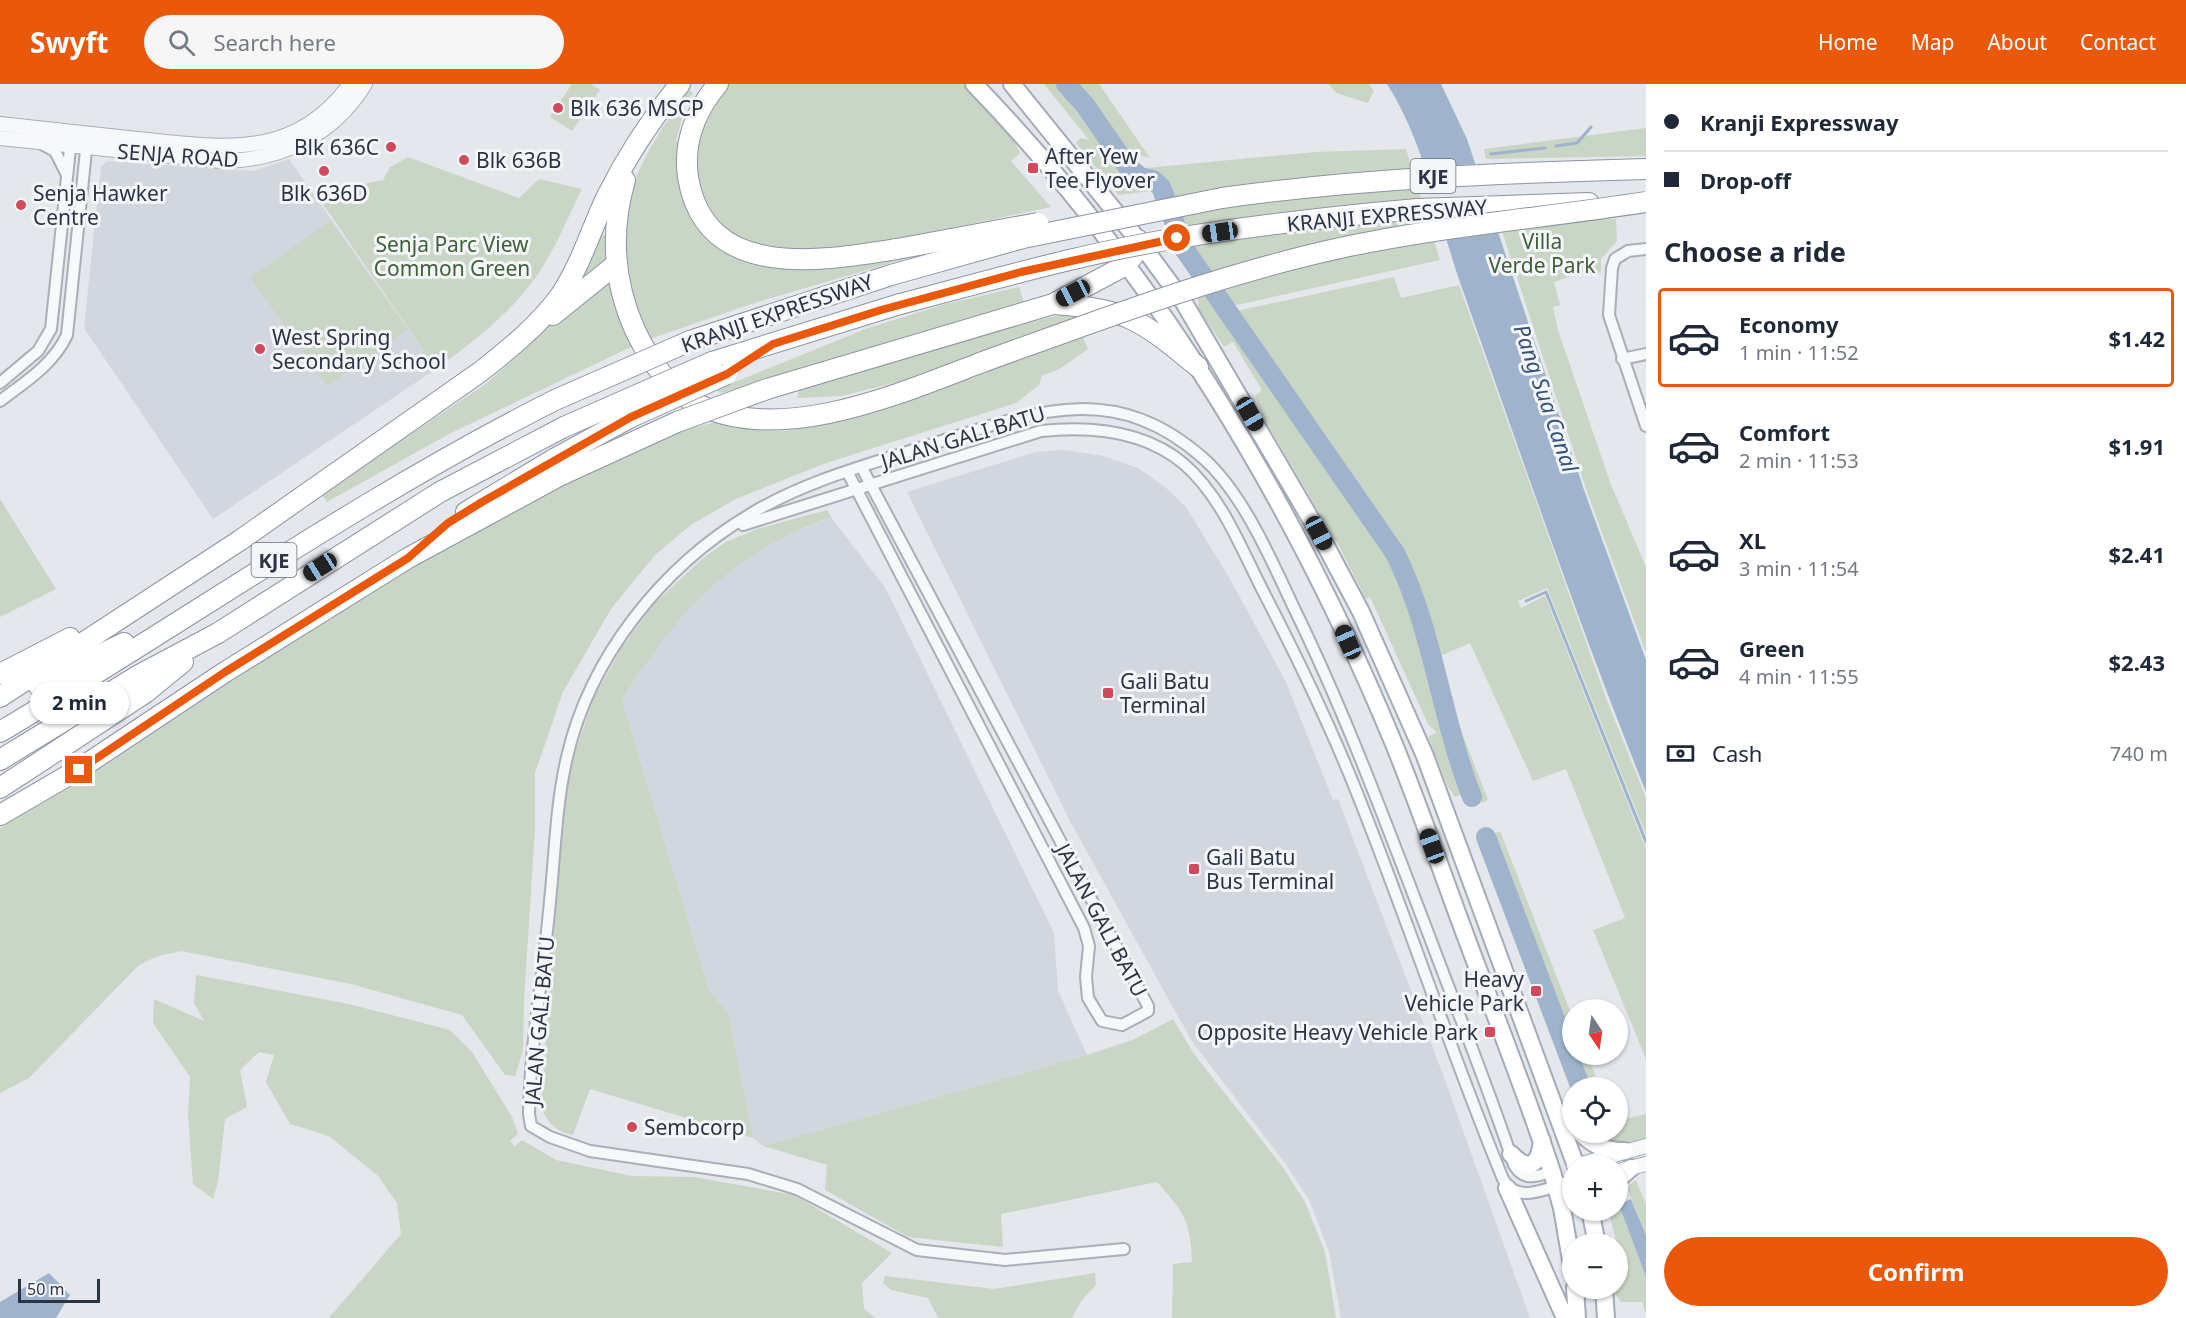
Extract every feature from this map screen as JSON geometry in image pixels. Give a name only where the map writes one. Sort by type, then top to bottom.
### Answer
[{"type":"highway","points":[[517,342],[552,306],[569,280],[580,261],[607,197],[634,149],[657,112],[680,84]]},
{"type":"highway","points":[[718,84],[699,112],[690,132],[687,168],[695,202],[704,219],[717,233],[743,250],[774,259],[816,260],[897,249],[1101,211],[1222,198]]},
{"type":"highway","points":[[634,149],[620,199],[614,242],[615,265],[621,291],[635,330],[669,383],[699,405],[717,411],[759,418],[814,415],[902,393],[1184,291],[1309,255],[1464,225],[1566,215],[1646,202]]},
{"type":"highway","name":"KRANJI EXPRESSWAY","points":[[0,732],[197,607],[471,445],[555,400],[690,341],[891,275],[1023,238],[1222,198],[1408,178],[1646,169]]},
{"type":"highway","name":"KRANJI EXPRESSWAY","points":[[218,633],[440,492],[564,427],[719,368],[773,344],[900,304],[1119,250],[1263,225],[1417,209],[1646,202]]},
{"type":"highway","points":[[556,467],[767,389],[1053,304],[1126,265],[1137,250],[1138,240]]},
{"type":"highway","points":[[0,698],[239,541],[480,372],[615,265]]},
{"type":"highway","points":[[1053,304],[1097,307],[1131,317],[1198,367]]},
{"type":"highway","points":[[0,815],[79,770],[225,672],[556,467],[631,417],[719,368]]},
{"type":"highway","points":[[0,674],[153,596]]},
{"type":"highway","points":[[0,703],[197,607]]},
{"type":"highway","points":[[0,788],[145,693],[218,633]]},
{"type":"highway","name":"KJE","points":[[0,760],[139,675],[218,633]]},
{"type":"main road","points":[[974,84],[1030,144],[1164,316],[1198,367],[1301,544],[1374,699],[1416,803],[1542,1140],[1560,1180],[1567,1233]]},
{"type":"main road","points":[[1012,84],[1138,240],[1183,301],[1319,533],[1361,612],[1425,756],[1571,1155]]},
{"type":"main road","points":[[1164,316],[1162,309],[1165,301],[1173,297],[1183,301]]},
{"type":"main road","points":[[1553,1104],[1562,1114]]},
{"type":"main road","points":[[1511,1154],[1519,1163],[1528,1165],[1536,1162],[1540,1155],[1542,1140]]},
{"type":"main road","points":[[1591,1143],[1601,1148],[1625,1151]]},
{"type":"main road","points":[[1507,1188],[1565,1318]]},
{"type":"main road","points":[[1576,1299],[1577,1318]]},
{"type":"main road","points":[[1605,1299],[1606,1318]]},
{"type":"street","name":"SENJA ROAD","points":[[0,138],[35,142],[71,139],[235,147],[262,144],[297,132],[310,124],[333,104],[350,84]]},
{"type":"street","name":"SENJA ROAD","points":[[87,140],[220,161],[265,157],[305,142],[321,133],[350,106],[365,84]]},
{"type":"street","name":"SENJA ROAD","points":[[0,124],[71,139]]},
{"type":"street","points":[[0,383],[38,351],[51,329],[71,139]]},
{"type":"street","points":[[0,401],[41,370],[62,346],[67,335],[87,140]]},
{"type":"street","points":[[35,142],[55,151],[68,178]]},
{"type":"street","points":[[1646,249],[1619,254],[1612,265],[1609,322],[1646,426]]},
{"type":"street","points":[[1622,359],[1646,354]]},
{"type":"street","name":"JALAN GALI BATU","points":[[1124,1249],[1005,1260],[917,1251],[797,1189],[748,1174],[590,1151],[550,1137],[531,1125],[531,1086],[558,807],[567,753],[588,695],[614,647],[646,601],[697,550],[750,514],[802,489],[1008,419],[1067,408],[1096,408],[1142,420],[1168,431],[1208,462],[1245,512],[1321,662],[1368,772],[1520,1174],[1527,1177],[1560,1180]]},
{"type":"street","name":"JALAN GALI BATU","points":[[723,533],[754,520],[872,486],[1013,439],[1067,428],[1092,429],[1135,438],[1181,462],[1195,475],[1228,522],[1321,710],[1380,850],[1507,1188]]},
{"type":"street","name":"JALAN GALI BATU","points":[[848,473],[1084,928],[1089,946],[1086,987],[1088,998],[1102,1021],[1122,1025],[1148,1011],[1148,1006],[862,468]]},
{"type":"street","points":[[1612,1155],[1646,1146]]},
{"type":"street","points":[[1507,1188],[1522,1194],[1560,1180]]},
{"type":"shaded area","name":"West Spring Secondary School","points":[[289,159],[436,369],[213,519],[84,328],[101,166],[108,161],[253,171]]},
{"type":"shaded area","points":[[1065,450],[1103,456],[1138,468],[1166,488],[1186,507],[1230,579],[1285,680],[1333,800],[1338,799],[1445,1080],[1530,1318],[1341,1318],[1329,1251],[1309,1200],[1285,1163],[1191,1040],[1070,821],[907,492],[1036,452]]},
{"type":"shaded area","points":[[831,517],[886,589],[1054,933],[1058,991],[1087,1055],[763,1146],[753,1138],[728,1013],[709,990],[622,700],[651,653],[678,619],[712,585],[747,558],[777,539]]},
{"type":"green space","points":[[572,84],[591,84],[600,90],[572,131],[550,117]]},
{"type":"green space","points":[[725,84],[964,84],[1012,136],[1020,153],[1011,161],[1051,207],[904,238],[918,255],[751,304],[647,340],[636,311],[625,263],[624,235],[627,209],[634,185],[657,137],[689,90],[693,93],[685,106],[676,141],[693,145],[696,132]]},
{"type":"green space","points":[[1044,84],[1062,84],[1131,178],[1159,190],[1118,195],[1076,143],[1080,138],[1089,140]]},
{"type":"green space","points":[[1077,84],[1099,84],[1150,158],[1129,152]]},
{"type":"green space","points":[[1329,84],[1369,84],[1374,91],[1368,103],[1336,93]]},
{"type":"green space","points":[[1646,128],[1646,156],[1486,159],[1484,149]]},
{"type":"green space","points":[[1406,149],[1440,260],[1232,306],[1192,249],[1173,192],[1158,175],[1146,168],[1315,152]]},
{"type":"green space","name":"Senja Parc View Common Green","points":[[408,157],[519,198],[539,179],[582,189],[553,249],[520,297],[466,347],[436,369],[316,194],[383,180],[390,167]]},
{"type":"green space","name":"Villa Verde Park","points":[[1616,219],[1617,241],[1601,259],[1601,273],[1583,272],[1554,282],[1560,305],[1553,307],[1558,330],[1610,482],[1646,567],[1646,653],[1586,489],[1500,225]]},
{"type":"green space","points":[[331,221],[408,329],[327,386],[250,277]]},
{"type":"green space","points":[[602,234],[608,236],[633,346],[449,434],[327,502],[321,494],[487,383],[525,349],[560,312],[578,284]]},
{"type":"green space","points":[[1394,277],[1401,298],[1459,285],[1606,698],[1646,798],[1646,835],[1547,588],[1518,601],[1521,608],[1545,596],[1646,849],[1646,1059],[1628,1015],[1628,999],[1621,999],[1593,930],[1625,918],[1566,769],[1533,781],[1470,643],[1438,657],[1462,733],[1488,800],[1482,803],[1479,796],[1477,797],[1458,746],[1417,581],[1399,541],[1236,311]]},
{"type":"green space","points":[[1019,287],[1024,303],[952,328],[722,393],[715,390],[868,328],[946,304]]},
{"type":"green space","points":[[1208,291],[1375,528],[1406,585],[1448,748],[1465,793],[1455,797],[1448,787],[1428,736],[1437,733],[1428,724],[1370,597],[1366,599],[1339,546],[1264,419],[1255,396],[1262,390],[1233,342],[1224,347],[1199,310],[1197,294]]},
{"type":"green space","points":[[1070,313],[1079,316],[898,382],[841,396],[797,398],[800,386],[1017,324]]},
{"type":"green space","points":[[1082,335],[1088,349],[1061,368],[1042,376],[1039,385],[1016,403],[826,463],[736,499],[692,524],[655,555],[611,609],[563,692],[535,773],[535,829],[523,1051],[515,1076],[505,1075],[462,1015],[351,984],[181,951],[158,956],[139,965],[29,1078],[0,1093],[0,828],[291,640],[480,526],[569,477],[675,432],[720,421],[755,430],[785,431],[847,420],[906,401]]},
{"type":"green space","points":[[0,499],[56,589],[0,617]]},
{"type":"green space","points":[[827,510],[831,517],[764,548],[735,567],[710,589],[686,612],[664,639],[622,700],[709,990],[728,1013],[753,1138],[590,1089],[573,1135],[557,1129],[550,1123],[541,1108],[563,808],[574,755],[594,697],[621,649],[653,605],[703,558],[726,542],[757,529]]},
{"type":"green space","points":[[1500,831],[1565,999],[1562,999],[1562,1023],[1491,835]]},
{"type":"green space","points":[[196,975],[349,1004],[450,1030],[472,1052],[512,1117],[518,1134],[510,1141],[515,1146],[522,1140],[556,1160],[632,1176],[694,1177],[794,1195],[892,1253],[862,1283],[864,1309],[875,1318],[329,1318],[401,1234],[397,1203],[378,1176],[329,1136],[290,1124],[266,1082],[274,1055],[259,1052],[240,1070],[247,1107],[225,1119],[218,1182],[213,1199],[193,1184],[188,1116],[190,1077],[153,1023],[154,999],[204,1021],[194,1003]]},
{"type":"green space","points":[[1173,1019],[1194,1054],[1282,1166],[1305,1202],[1325,1252],[1336,1318],[1172,1318],[1173,1264],[1192,1262],[1190,1237],[1180,1210],[1157,1182],[1001,1214],[1003,1247],[908,1237],[825,1190],[827,1165],[763,1146],[1087,1055],[1133,1040]]},
{"type":"green space","points":[[1578,1065],[1591,1065],[1596,1077],[1582,1077]]},
{"type":"green space","points":[[1646,1114],[1646,1140],[1626,1146],[1598,1143],[1628,1143],[1628,1118]]},
{"type":"green space","points":[[1636,1180],[1646,1205],[1646,1235],[1628,1190],[1629,1185]]},
{"type":"green space","points":[[1611,1221],[1625,1221],[1646,1277],[1646,1315],[1642,1302],[1621,1302],[1619,1299],[1628,1299],[1628,1233],[1614,1233]]},
{"type":"green space","points":[[1095,1273],[1096,1285],[1081,1301],[1072,1318],[938,1318],[928,1298],[891,1290],[883,1283],[885,1276],[994,1289]]},
{"type":"water","name":"Pang Sua Canal","points":[[1387,84],[1441,84],[1467,139],[1584,490],[1646,660],[1646,792],[1597,667],[1529,478],[1453,262],[1422,158],[1412,132]]},
{"type":"water","points":[[1631,1199],[1646,1235],[1646,1277],[1625,1221],[1628,1221],[1628,1200]]},
{"type":"water","points":[[49,1273],[70,1295],[56,1318],[0,1318],[0,1302]]},
{"type":"pier","points":[[1478,164],[1499,225],[1440,234],[1421,167]]},
{"type":"waterway","points":[[1066,84],[1085,105],[1127,166],[1140,177],[1153,180],[1161,187],[1185,250],[1395,553],[1419,612],[1452,736],[1472,797]]},
{"type":"waterway","points":[[1556,146],[1577,143],[1591,127]]},
{"type":"waterway","points":[[1491,154],[1545,148]]},
{"type":"waterway","points":[[1526,601],[1546,592],[1646,842]]},
{"type":"waterway","points":[[1486,837],[1577,1077]]},
{"type":"place","name":"Blk 636 MSCP","points":[[558,108]]},
{"type":"place","name":"Blk 636C","points":[[391,147]]},
{"type":"place","name":"Blk 636B","points":[[464,160]]},
{"type":"place","name":"After Yew Tee Flyover","points":[[1033,168]]},
{"type":"place","name":"Blk 636D","points":[[324,171]]},
{"type":"place","name":"Senja Hawker Centre","points":[[21,205]]},
{"type":"place","name":"West Spring Secondary School","points":[[260,349]]},
{"type":"place","name":"Gali Batu Terminal","points":[[1108,693]]},
{"type":"place","name":"Gali Batu Bus Terminal","points":[[1194,869]]},
{"type":"place","name":"Heavy Vehicle Park","points":[[1536,991]]},
{"type":"place","name":"Opposite Heavy Vehicle Park","points":[[1490,1032]]},
{"type":"place","name":"Sembcorp","points":[[632,1127]]},
{"type":"route","points":[[79,770],[225,672],[408,558],[448,523],[516,481],[631,417],[727,374],[773,344],[881,310],[1021,272],[1177,238]]}]
